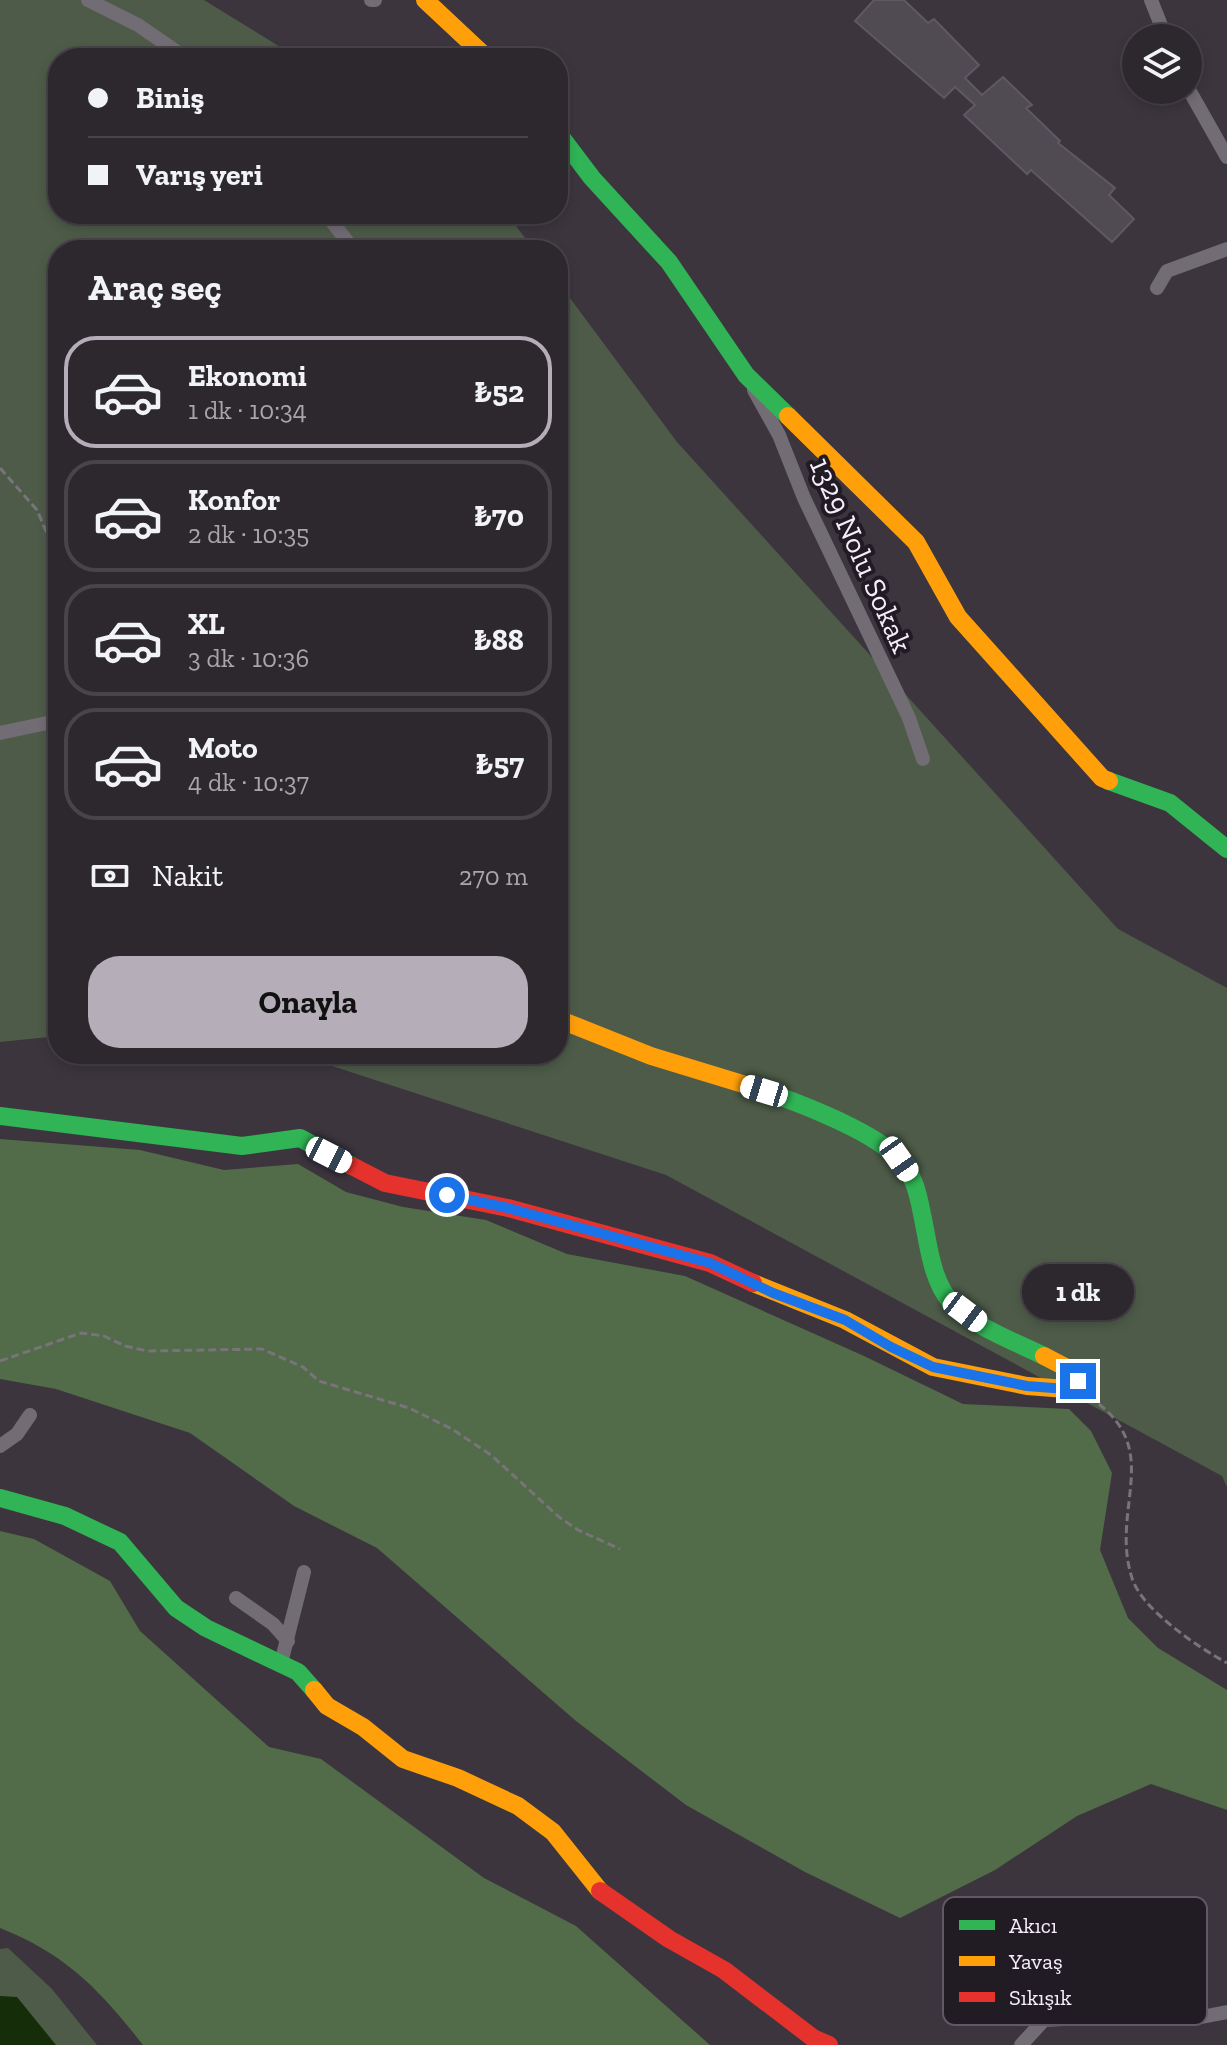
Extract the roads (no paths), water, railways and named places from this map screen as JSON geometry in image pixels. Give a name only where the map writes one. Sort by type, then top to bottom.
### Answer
[{"type":"street","points":[[88,0],[138,25],[171,48]]},
{"type":"street","points":[[425,0],[476,48]]},
{"type":"street","points":[[1151,0],[1160,24]]},
{"type":"street","points":[[1197,104],[1227,157]]},
{"type":"street","points":[[568,146],[592,178],[669,262],[746,375],[916,542],[958,617],[1102,778],[1170,803],[1227,849]]},
{"type":"street","points":[[334,224],[346,240]]},
{"type":"street","points":[[1157,288],[1167,271],[1227,249]]},
{"type":"street","name":"1329 Nolu Sokak","points":[[746,375],[779,435],[804,498],[909,718],[923,759]]},
{"type":"street","points":[[0,733],[48,719]]},
{"type":"street","points":[[0,1116],[242,1146],[300,1138],[385,1183],[508,1208],[710,1263],[773,1293],[845,1320],[933,1367],[1027,1386],[1066,1389],[1078,1381],[1069,1369],[981,1324],[949,1300],[934,1268],[915,1182],[899,1159],[879,1143],[793,1100],[651,1056],[568,1023]]},
{"type":"street","points":[[0,1446],[17,1434],[30,1415]]},
{"type":"street","points":[[0,1498],[65,1516],[120,1542],[176,1608],[206,1628],[298,1672],[327,1706],[363,1727],[403,1759],[458,1778],[518,1806],[553,1832],[597,1889],[669,1939],[724,1970],[813,2038],[829,2045]]},
{"type":"street","points":[[281,1663],[304,1572]]},
{"type":"street","points":[[236,1598],[273,1624],[288,1641]]},
{"type":"street","points":[[1207,2016],[1227,2012]]},
{"type":"street","points":[[1021,2045],[1039,2025]]}]
